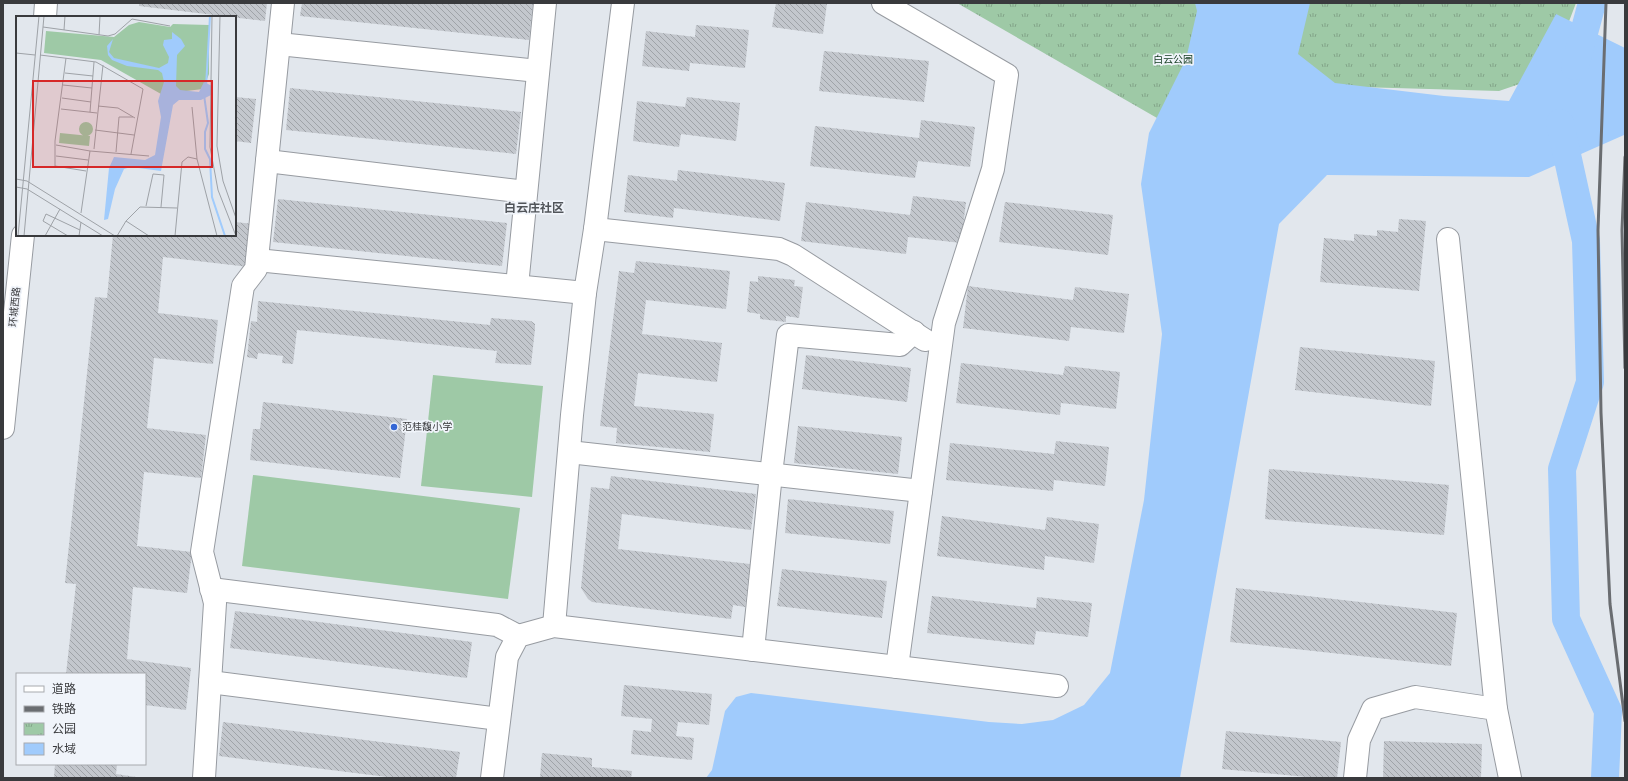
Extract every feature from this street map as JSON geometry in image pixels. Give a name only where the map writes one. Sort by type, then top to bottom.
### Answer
[{"type":"street","points":[[45,16],[46,3]]},
{"type":"street","points":[[204,778],[215,603],[202,552],[243,286],[256,269],[283,3]]},
{"type":"street","points":[[517,286],[545,3]]},
{"type":"street","points":[[554,626],[585,293],[595,229],[623,3]]},
{"type":"street","points":[[883,3],[1007,76],[993,169],[944,323],[897,667]]},
{"type":"street","points":[[279,44],[538,71]]},
{"type":"street","points":[[267,161],[526,192]]},
{"type":"street","points":[[595,229],[779,249],[793,255],[940,349]]},
{"type":"street","name":"环城西路","points":[[3,428],[23,236]]},
{"type":"street","points":[[1448,239],[1496,708],[1510,778]]},
{"type":"street","points":[[257,260],[585,293]]},
{"type":"street","points":[[753,650],[771,474],[788,335],[900,345],[914,332]]},
{"type":"street","points":[[569,452],[921,491]]},
{"type":"street","points":[[211,589],[497,625],[518,636],[554,626],[1057,686]]},
{"type":"street","points":[[492,778],[507,657],[518,636]]},
{"type":"street","points":[[210,682],[499,719]]},
{"type":"street","points":[[1355,778],[1359,740],[1373,708],[1415,697],[1496,708]]},
{"type":"green space","name":"白云公园","points":[[957,3],[1576,3],[1549,74],[1499,91],[1324,86],[1164,122]]},
{"type":"green space","points":[[433,375],[543,386],[532,497],[421,486]]},
{"type":"green space","points":[[253,475],[520,508],[508,599],[242,566]]},
{"type":"water","points":[[1195,3],[1310,3],[1298,54],[1335,83],[1444,96],[1509,101],[1556,14],[1625,48],[1624,135],[1529,177],[1327,175],[1279,224],[1180,778],[706,778],[712,770],[725,711],[736,697],[751,693],[989,722],[1022,724],[1053,720],[1084,705],[1110,673],[1144,500],[1162,334],[1141,184],[1149,133],[1186,59],[1197,11]]},
{"type":"building","points":[[139,3],[267,3],[265,21],[236,18],[236,16],[223,16],[139,6]]},
{"type":"building","points":[[302,3],[533,3],[529,40],[300,16]]},
{"type":"building","points":[[776,3],[827,3],[823,34],[772,27]]},
{"type":"building","points":[[696,25],[749,30],[745,68],[690,63],[689,71],[642,66],[646,31],[695,37]]},
{"type":"building","points":[[824,51],[929,61],[924,102],[819,91]]},
{"type":"building","points":[[290,88],[521,112],[516,154],[286,130]]},
{"type":"building","points":[[236,97],[256,99],[251,143],[236,141]]},
{"type":"building","points":[[687,97],[740,103],[736,141],[681,134],[679,147],[633,141],[637,101],[685,107]]},
{"type":"building","points":[[921,120],[975,127],[970,167],[918,161],[915,178],[810,166],[815,126],[919,138]]},
{"type":"building","points":[[678,170],[785,183],[780,221],[674,208],[673,218],[624,212],[628,175],[677,181]]},
{"type":"building","points":[[913,196],[966,202],[961,243],[908,237],[906,254],[801,241],[806,202],[910,215]]},
{"type":"building","points":[[278,199],[507,223],[502,266],[273,242]]},
{"type":"building","points":[[1005,202],[1113,215],[1108,255],[999,242]]},
{"type":"building","points":[[1399,219],[1426,221],[1419,291],[1320,282],[1324,238],[1354,241],[1354,234],[1377,236],[1377,230],[1398,232]]},
{"type":"building","points":[[236,222],[254,224],[249,267],[163,257],[158,313],[218,320],[213,364],[154,358],[147,428],[206,435],[201,478],[144,472],[137,546],[192,552],[187,593],[133,587],[127,659],[191,668],[186,710],[146,705],[146,673],[66,673],[76,584],[65,583],[95,297],[107,298],[113,236],[236,236]]},
{"type":"building","points":[[636,261],[730,271],[726,309],[646,300],[642,334],[722,343],[717,382],[638,373],[634,406],[714,414],[710,452],[616,443],[617,428],[600,426],[619,271],[634,273]]},
{"type":"building","points":[[758,276],[795,280],[794,286],[803,287],[799,318],[786,316],[786,322],[760,319],[760,314],[747,312],[750,281],[758,282]]},
{"type":"building","points":[[968,286],[1073,300],[1075,287],[1129,294],[1124,333],[1071,327],[1069,341],[963,328]]},
{"type":"building","points":[[258,301],[490,325],[491,318],[531,321],[535,324],[535,329],[531,365],[495,363],[497,351],[297,330],[293,364],[282,363],[283,356],[258,353],[257,359],[247,357],[251,321],[257,322]]},
{"type":"building","points":[[1300,347],[1435,361],[1431,406],[1295,390]]},
{"type":"building","points":[[806,355],[911,368],[907,402],[802,389]]},
{"type":"building","points":[[961,363],[1063,375],[1065,366],[1120,372],[1116,409],[1061,403],[1060,415],[956,403]]},
{"type":"building","points":[[263,402],[407,419],[400,478],[250,460],[253,429],[260,429]]},
{"type":"building","points":[[798,426],[902,437],[898,474],[794,463]]},
{"type":"building","points":[[1056,441],[1109,447],[1105,486],[1054,480],[1053,491],[946,480],[950,443],[1054,454]]},
{"type":"building","points":[[1269,469],[1449,485],[1444,535],[1265,519]]},
{"type":"building","points":[[611,476],[756,494],[751,530],[622,514],[618,549],[750,564],[745,607],[733,605],[731,619],[592,602],[588,599],[581,588],[591,487],[609,489]]},
{"type":"building","points":[[788,499],[894,511],[890,544],[785,533]]},
{"type":"building","points":[[942,516],[1045,530],[1047,517],[1099,524],[1094,563],[1045,556],[1044,570],[937,556]]},
{"type":"building","points":[[782,569],[887,581],[882,618],[777,606]]},
{"type":"building","points":[[1236,588],[1457,613],[1451,666],[1230,642]]},
{"type":"building","points":[[932,596],[1036,608],[1037,597],[1092,603],[1088,637],[1036,631],[1034,645],[927,633]]},
{"type":"building","points":[[235,611],[472,642],[467,678],[230,648]]},
{"type":"building","points":[[624,685],[712,694],[709,725],[678,722],[676,736],[694,738],[692,760],[631,754],[633,730],[651,732],[652,719],[621,716]]},
{"type":"building","points":[[223,722],[460,752],[456,778],[395,778],[219,756]]},
{"type":"building","points":[[1226,731],[1341,742],[1337,778],[1317,778],[1222,769]]},
{"type":"building","points":[[1384,741],[1482,744],[1481,778],[1383,778]]},
{"type":"building","points":[[542,753],[592,758],[592,767],[632,771],[631,778],[540,778]]},
{"type":"building","points":[[55,765],[117,765],[116,774],[143,778],[54,778]]},
{"type":"waterway","points":[[1575,66],[1592,3]]},
{"type":"waterway","points":[[1560,123],[1586,241],[1590,382],[1562,469],[1566,619],[1608,711],[1605,778]]},
{"type":"railway","points":[[1606,3],[1598,230],[1601,413],[1610,604],[1625,721]]},
{"type":"railway","points":[[1625,157],[1622,230],[1625,368]]},
{"type":"place","name":"范桂馥小学","points":[[394,427]]},
{"type":"district","name":"白云庄社区","points":[[534,208]]}]
